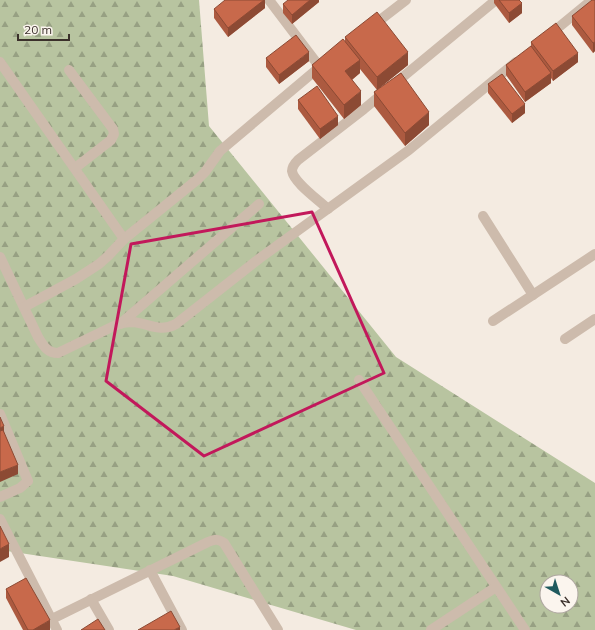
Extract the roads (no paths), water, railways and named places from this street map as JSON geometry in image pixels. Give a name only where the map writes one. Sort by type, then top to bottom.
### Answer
[{"type":"street","points":[[269,0],[319,66]]},
{"type":"street","points":[[364,33],[406,0]]},
{"type":"street","points":[[328,209],[296,180],[292,172],[293,167],[298,160],[364,109],[496,0]]},
{"type":"street","points":[[543,40],[592,0]]},
{"type":"street","points":[[0,257],[44,347],[52,353],[58,353],[120,324],[132,322],[164,328],[176,324],[260,258],[409,150],[525,55]]},
{"type":"street","points":[[24,307],[89,271],[108,256],[124,239],[198,179],[220,151],[329,59]]},
{"type":"street","points":[[0,62],[124,239]]},
{"type":"street","points":[[69,70],[113,129],[114,134],[111,140],[75,168]]},
{"type":"street","points":[[120,324],[259,204]]},
{"type":"street","points":[[483,216],[533,295]]},
{"type":"street","points":[[493,321],[595,254]]},
{"type":"street","points":[[565,339],[595,319]]},
{"type":"street","points":[[359,380],[525,630]]},
{"type":"street","points":[[0,414],[28,481],[20,488],[0,497]]},
{"type":"street","points":[[0,519],[57,630]]},
{"type":"street","points":[[52,619],[208,542],[219,540],[224,543],[278,630]]},
{"type":"street","points":[[150,570],[182,630]]},
{"type":"street","points":[[431,630],[496,587]]},
{"type":"street","points":[[91,599],[108,630]]}]
